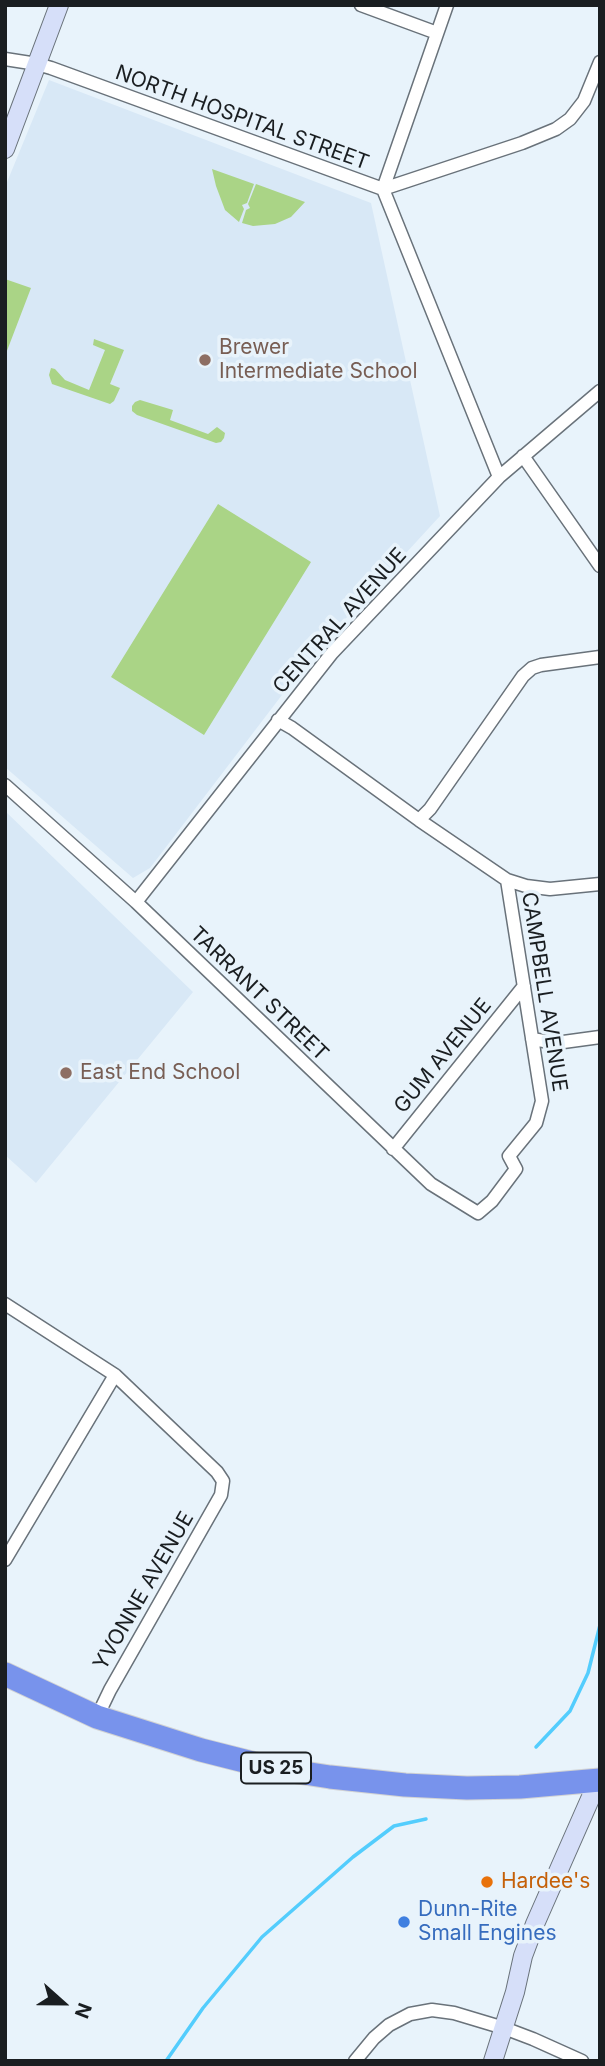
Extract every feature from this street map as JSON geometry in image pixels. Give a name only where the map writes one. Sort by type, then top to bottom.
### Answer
[{"type":"highway","name":"US 25","points":[[5,1674],[97,1717],[201,1750],[272,1768],[405,1785],[467,1788],[599,1781]]},
{"type":"main road","points":[[5,149],[59,5]]},
{"type":"main road","points":[[493,2061],[523,1956],[599,1781]]},
{"type":"street","points":[[361,5],[437,33]]},
{"type":"street","points":[[447,5],[383,190],[499,477]]},
{"type":"street","name":"NORTH HOSPITAL STREET","points":[[5,59],[37,64],[383,190],[556,129],[570,119],[584,101],[600,62]]},
{"type":"street","name":"CENTRAL AVENUE","points":[[136,902],[332,653],[499,477],[600,391]]},
{"type":"street","points":[[523,456],[599,562]]},
{"type":"street","points":[[419,820],[430,809],[523,676],[532,668],[541,665],[600,657]]},
{"type":"street","name":"CAMPBELL AVENUE","points":[[278,720],[507,880],[541,1093],[541,1110],[536,1123],[509,1156],[516,1170],[492,1201]]},
{"type":"street","name":"TARRANT STREET","points":[[5,785],[136,902],[431,1184],[478,1213],[492,1201]]},
{"type":"street","points":[[507,880],[526,887],[550,890],[600,884]]},
{"type":"street","name":"GUM AVENUE","points":[[393,1149],[524,986]]},
{"type":"street","points":[[532,1039],[556,1044],[600,1037]]},
{"type":"street","points":[[5,1304],[115,1375],[5,1560]]},
{"type":"street","name":"YVONNE AVENUE","points":[[97,1717],[122,1667],[221,1495],[223,1485],[217,1472],[115,1375]]},
{"type":"street","points":[[355,2061],[389,2025],[410,2014],[437,2010],[504,2028],[582,2061]]},
{"type":"shaded area","name":"Brewer Intermediate School","points":[[49,80],[371,203],[440,516],[314,653],[150,868],[133,878],[5,767],[5,187]]},
{"type":"shaded area","name":"East End School","points":[[5,811],[193,992],[36,1183],[5,1155]]},
{"type":"green space","points":[[212,169],[254,184],[247,203],[242,205],[244,209],[239,222],[225,210]]},
{"type":"green space","points":[[256,184],[305,202],[291,217],[275,224],[253,226],[242,223],[246,210],[250,208],[248,204]]},
{"type":"green space","points":[[5,279],[31,288],[5,356]]},
{"type":"green space","points":[[94,339],[124,350],[110,384],[120,388],[110,404],[52,384],[49,375],[51,368],[55,369],[65,380],[89,390],[105,350],[93,345]]},
{"type":"green space","points":[[140,400],[173,410],[170,420],[208,434],[217,427],[225,433],[224,438],[216,443],[137,415],[132,411],[132,406]]},
{"type":"green space","points":[[218,504],[311,562],[204,735],[111,677]]},
{"type":"waterway","points":[[536,1747],[570,1711],[588,1673],[600,1625]]},
{"type":"waterway","points":[[166,2061],[203,2008],[262,1937],[353,1857],[394,1826],[426,1819]]},
{"type":"place","name":"Brewer Intermediate School","points":[[205,360]]},
{"type":"place","name":"East End School","points":[[66,1073]]},
{"type":"place","name":"Hardee's","points":[[487,1882]]},
{"type":"place","name":"Dunn-Rite Small Engines","points":[[404,1922]]}]
